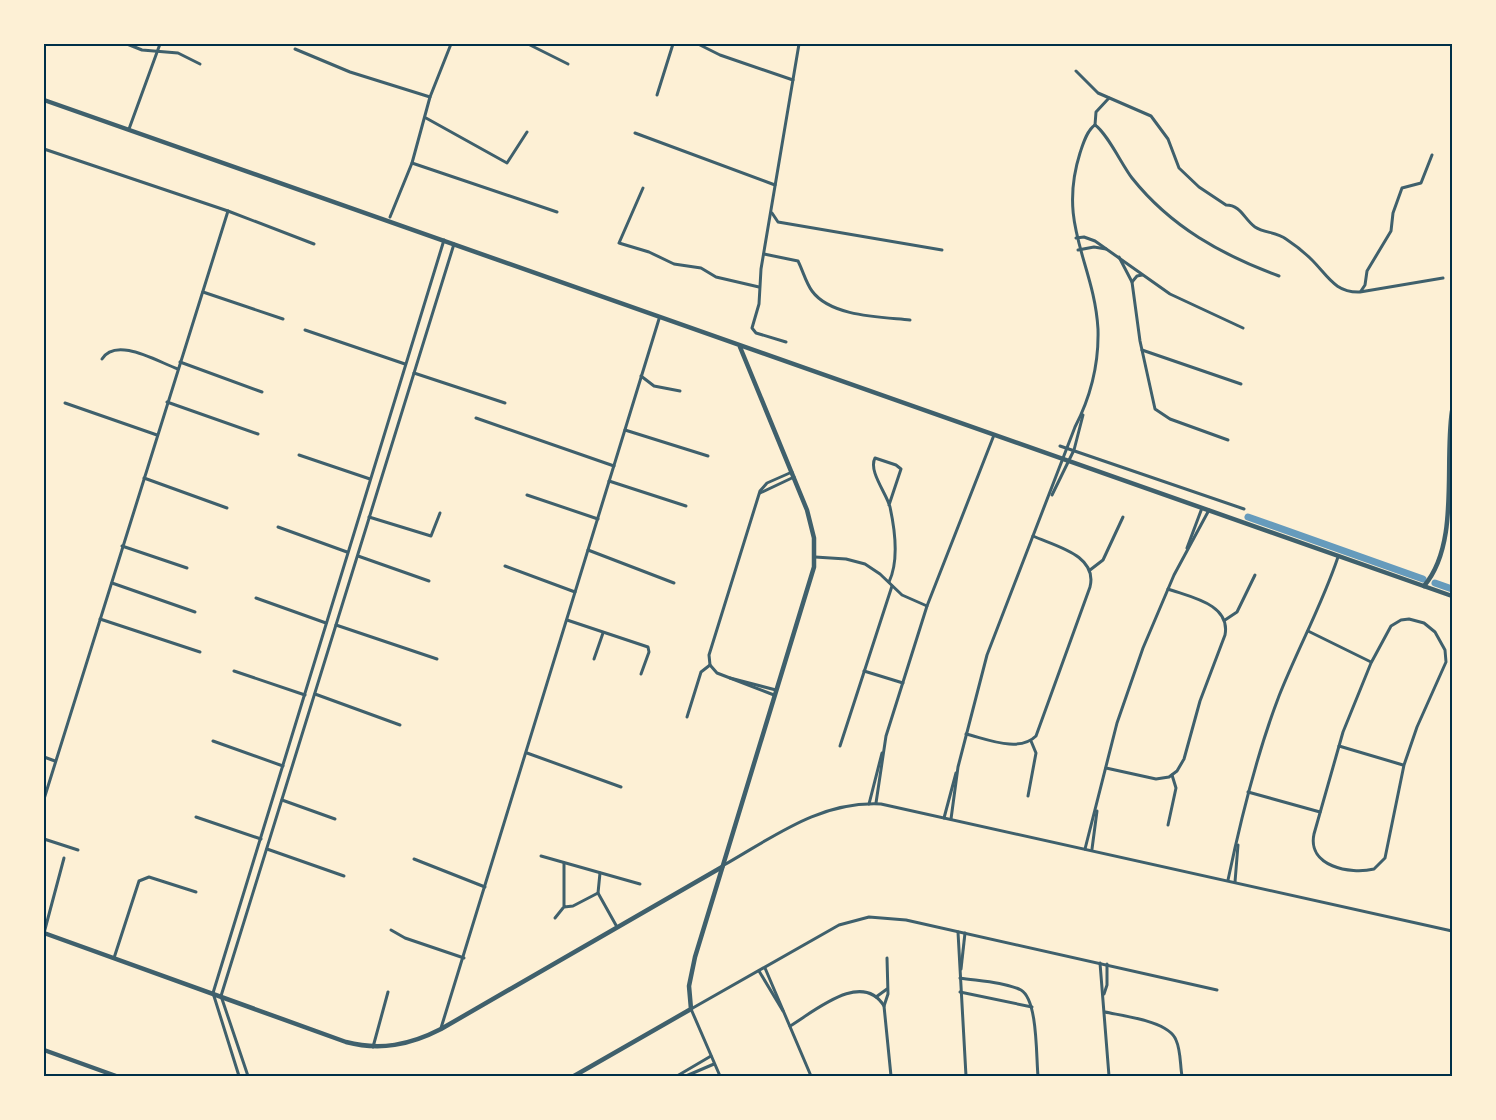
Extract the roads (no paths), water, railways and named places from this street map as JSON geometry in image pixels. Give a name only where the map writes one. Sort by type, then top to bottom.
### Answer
[{"type":"street","points":[[127,44],[142,50],[178,53],[200,64]]},
{"type":"street","points":[[129,130],[160,44]]},
{"type":"street","points":[[390,217],[412,163],[430,97],[451,44]]},
{"type":"street","points":[[528,44],[568,64]]},
{"type":"street","points":[[657,95],[673,44]]},
{"type":"street","points":[[698,44],[720,55],[793,80]]},
{"type":"street","points":[[786,342],[752,330],[759,304],[764,254],[799,44]]},
{"type":"street","points":[[295,49],[350,72],[430,97]]},
{"type":"street","points":[[1076,71],[1085,83],[1109,98],[1151,116],[1168,139],[1179,168],[1199,187],[1226,205],[1234,205],[1257,228],[1284,237],[1311,260],[1334,286],[1351,292],[1360,292],[1443,278]]},
{"type":"street","points":[[944,818],[996,629],[1033,536],[1074,450],[1095,370],[1098,337],[1093,293],[1078,250],[1072,209],[1074,177],[1086,138],[1095,125],[1096,112],[1109,98]]},
{"type":"street","points":[[44,100],[444,240],[660,319],[1452,596]]},
{"type":"street","points":[[426,118],[507,163],[527,132]]},
{"type":"street","points":[[1095,125],[1137,184],[1175,221],[1219,251],[1279,276]]},
{"type":"street","points":[[635,133],[775,185]]},
{"type":"street","points":[[44,149],[228,211],[314,244]]},
{"type":"street","points":[[1360,292],[1365,285],[1367,271],[1391,231],[1393,213],[1402,188],[1421,183],[1432,155]]},
{"type":"street","points":[[412,163],[556,212]]},
{"type":"street","points":[[643,188],[619,243],[649,252],[674,264],[701,268],[716,277],[759,287]]},
{"type":"street","points":[[44,799],[228,211]]},
{"type":"street","points":[[771,212],[778,222],[942,250]]},
{"type":"street","points":[[1076,238],[1086,237],[1177,297],[1243,328]]},
{"type":"street","points":[[239,1077],[213,993],[444,240]]},
{"type":"street","points":[[248,1077],[221,996],[454,244]]},
{"type":"street","points":[[1078,250],[1094,247],[1107,250]]},
{"type":"street","points":[[764,254],[798,261],[813,293],[834,307],[860,315],[910,320]]},
{"type":"street","points":[[1119,257],[1132,282],[1142,350],[1155,410],[1170,419],[1228,440]]},
{"type":"street","points":[[1132,282],[1137,276],[1143,275]]},
{"type":"street","points":[[204,292],[283,319]]},
{"type":"street","points":[[441,1029],[660,319]]},
{"type":"street","points":[[305,330],[405,364]]},
{"type":"street","points":[[412,342],[422,346]]},
{"type":"street","points":[[720,1077],[691,1009],[691,973],[811,580],[815,557],[811,524],[740,347]]},
{"type":"street","points":[[102,359],[106,352],[121,348],[178,369]]},
{"type":"street","points":[[1142,350],[1240,384]]},
{"type":"street","points":[[180,362],[262,392]]},
{"type":"street","points":[[414,373],[505,404]]},
{"type":"street","points":[[641,376],[654,386],[680,392]]},
{"type":"street","points":[[167,402],[258,434]]},
{"type":"street","points":[[65,403],[157,435]]},
{"type":"street","points":[[1424,586],[1438,566],[1444,548],[1448,522],[1448,447],[1452,411]]},
{"type":"street","points":[[1049,500],[1067,448],[1083,414]]},
{"type":"street","points":[[476,418],[614,466]]},
{"type":"street","points":[[625,430],[708,456]]},
{"type":"street","points":[[869,804],[877,766],[927,606],[994,435]]},
{"type":"street","points":[[1060,446],[1244,509]]},
{"type":"street","points":[[299,455],[370,479]]},
{"type":"street","points":[[889,505],[901,469],[875,458],[874,467],[889,505],[894,554],[893,573],[889,582]]},
{"type":"street","points":[[777,693],[717,673],[710,664],[709,651],[758,494],[766,483],[793,475]]},
{"type":"street","points":[[143,478],[227,508]]},
{"type":"street","points":[[609,481],[686,506]]},
{"type":"street","points":[[527,495],[598,519]]},
{"type":"street","points":[[1187,550],[1202,508]]},
{"type":"street","points":[[1092,850],[1097,810],[1106,768],[1129,687],[1168,589],[1209,510]]},
{"type":"street","points":[[369,517],[431,536],[440,513]]},
{"type":"street","points":[[1090,570],[1103,560],[1123,517]]},
{"type":"street","points":[[278,527],[348,552]]},
{"type":"street","points":[[966,734],[1015,745],[1030,741],[1042,724],[1062,660],[1091,583],[1090,570],[1079,557],[1033,536]]},
{"type":"street","points":[[122,546],[187,568]]},
{"type":"street","points":[[588,550],[674,583]]},
{"type":"street","points":[[358,556],[429,580]]},
{"type":"street","points":[[1228,880],[1248,792],[1279,698],[1324,597],[1338,556]]},
{"type":"street","points":[[815,557],[859,562],[876,570],[906,598],[927,606]]},
{"type":"street","points":[[505,566],[575,592]]},
{"type":"street","points":[[1225,620],[1237,612],[1256,575]]},
{"type":"street","points":[[111,582],[195,612]]},
{"type":"street","points":[[338,585],[347,589]]},
{"type":"street","points":[[840,746],[892,586]]},
{"type":"street","points":[[1106,768],[1156,779],[1172,775],[1185,756],[1198,707],[1225,635],[1225,620],[1215,608],[1168,589]]},
{"type":"street","points":[[256,598],[326,623]]},
{"type":"street","points":[[100,619],[200,652]]},
{"type":"street","points":[[567,620],[648,647],[648,655],[641,674]]},
{"type":"street","points":[[1401,620],[1414,620],[1429,626],[1439,636],[1445,650],[1445,667],[1417,727],[1404,765],[1386,855],[1378,867],[1370,870],[1351,870],[1318,858],[1312,842],[1339,746],[1371,663],[1388,630],[1401,620]]},
{"type":"street","points":[[336,625],[437,659]]},
{"type":"street","points":[[1308,631],[1371,663]]},
{"type":"street","points":[[594,659],[603,633]]},
{"type":"street","points":[[687,717],[701,672],[710,664]]},
{"type":"street","points":[[864,670],[903,683]]},
{"type":"street","points":[[234,671],[304,695]]},
{"type":"street","points":[[315,694],[400,724]]},
{"type":"street","points":[[213,741],[283,766]]},
{"type":"street","points":[[1028,796],[1036,753],[1030,741]]},
{"type":"street","points":[[1339,746],[1404,765]]},
{"type":"street","points":[[876,804],[883,752]]},
{"type":"street","points":[[526,753],[621,787]]},
{"type":"street","points":[[44,757],[55,762]]},
{"type":"street","points":[[950,819],[958,767]]},
{"type":"street","points":[[1168,825],[1176,788],[1172,775]]},
{"type":"street","points":[[276,788],[285,790]]},
{"type":"street","points":[[1248,792],[1320,812]]},
{"type":"street","points":[[282,800],[335,819]]},
{"type":"street","points":[[64,858],[44,933],[346,1042],[373,1047],[407,1043],[441,1029],[809,816],[836,808],[869,804],[950,819],[1452,931]]},
{"type":"street","points":[[1085,849],[1097,810]]},
{"type":"street","points":[[196,817],[261,839]]},
{"type":"street","points":[[44,839],[78,849]]},
{"type":"street","points":[[1235,882],[1238,844]]},
{"type":"street","points":[[267,849],[344,876]]},
{"type":"street","points":[[541,856],[640,884]]},
{"type":"street","points":[[414,859],[485,887]]},
{"type":"street","points":[[555,918],[564,907],[564,863]]},
{"type":"street","points":[[600,873],[598,893],[617,927]]},
{"type":"street","points":[[114,958],[139,881],[149,878],[196,892]]},
{"type":"street","points":[[564,907],[573,906],[598,893]]},
{"type":"street","points":[[574,1077],[839,925],[863,918],[896,918],[1217,990]]},
{"type":"street","points":[[391,930],[405,938],[464,958]]},
{"type":"street","points":[[958,932],[966,1077]]},
{"type":"street","points":[[960,971],[965,933]]},
{"type":"street","points":[[884,1006],[888,987],[887,958]]},
{"type":"street","points":[[1100,963],[1109,1077]]},
{"type":"street","points":[[1104,994],[1107,985],[1107,964]]},
{"type":"street","points":[[765,968],[811,1077]]},
{"type":"street","points":[[759,971],[785,1015]]},
{"type":"street","points":[[960,978],[1018,989],[1027,996],[1032,1006],[1038,1077]]},
{"type":"street","points":[[876,997],[884,993],[888,987]]},
{"type":"street","points":[[790,1026],[849,993],[861,991],[876,997],[884,1006],[888,1018],[891,1077]]},
{"type":"street","points":[[373,1047],[388,992]]},
{"type":"street","points":[[960,992],[1032,1006]]},
{"type":"street","points":[[1105,1012],[1161,1025],[1171,1031],[1177,1042],[1182,1077]]},
{"type":"street","points":[[44,1050],[116,1077]]},
{"type":"street","points":[[677,1077],[711,1056]]},
{"type":"street","points":[[686,1077],[714,1064]]},
{"type":"waterway","points":[[1248,517],[1423,579]]},
{"type":"waterway","points":[[1435,583],[1452,589]]}]
